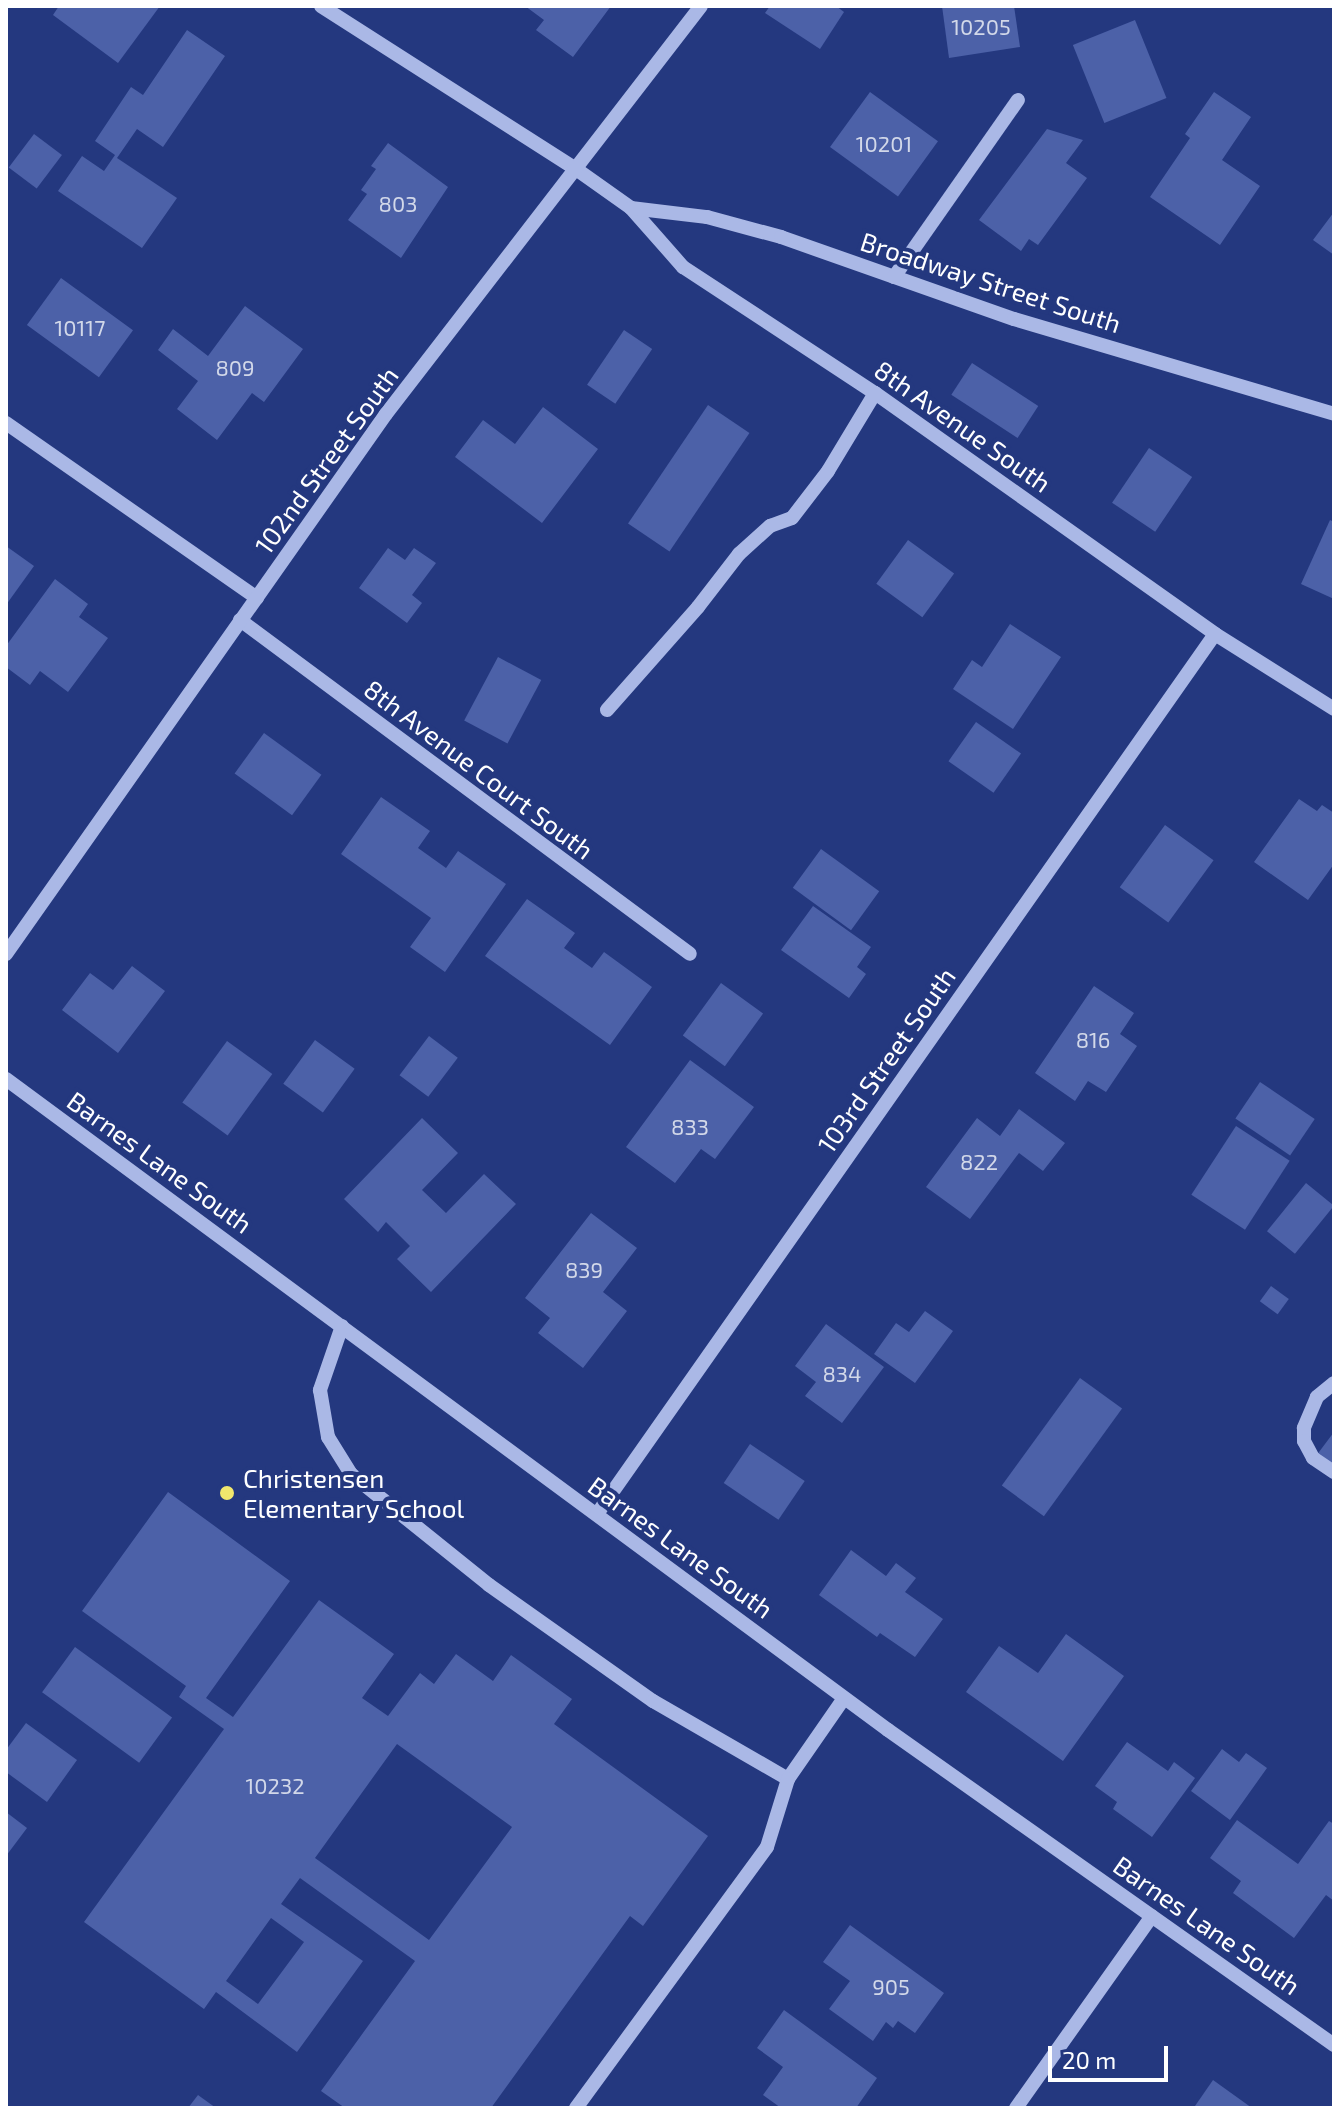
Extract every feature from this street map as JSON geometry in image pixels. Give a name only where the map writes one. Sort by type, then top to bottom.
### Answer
[{"type":"street","name":"8th Avenue South","points":[[321,6],[576,169],[631,208],[683,267],[875,393],[1215,634],[1334,709]]},
{"type":"street","name":"102nd Street South","points":[[6,954],[386,414],[701,6]]},
{"type":"street","points":[[894,277],[1018,100]]},
{"type":"street","name":"Broadway Street South","points":[[631,208],[707,217],[781,237],[1014,319],[1334,414]]},
{"type":"street","points":[[607,710],[698,607],[739,554],[770,526],[792,518],[828,471],[875,393]]},
{"type":"street","points":[[6,423],[257,598]]},
{"type":"street","name":"8th Avenue Court South","points":[[240,620],[690,954]]},
{"type":"street","name":"103rd Street South","points":[[597,1514],[1215,634]]},
{"type":"street","name":"Barnes Lane South","points":[[6,1079],[844,1698],[1329,2042]]},
{"type":"street","points":[[342,1326],[320,1390],[328,1437],[351,1474],[489,1585],[653,1701],[788,1779]]},
{"type":"street","points":[[1334,1383],[1317,1397],[1309,1412],[1304,1441],[1313,1458],[1334,1472]]},
{"type":"street","points":[[576,2108],[767,1847],[788,1779],[844,1698]]},
{"type":"street","points":[[1016,2108],[1152,1916]]},
{"type":"street","points":[[1329,2042],[1334,2025]]},
{"type":"building","points":[[59,6],[160,6],[118,63],[53,15]]},
{"type":"building","points":[[525,6],[611,6],[573,57],[536,30],[544,20]]},
{"type":"building","points":[[770,6],[836,6],[844,12],[820,49],[765,13]]},
{"type":"building","points":[[942,6],[1014,6],[1020,47],[949,58]]},
{"type":"building","points":[[1135,20],[1166,98],[1104,123],[1073,45]]},
{"type":"building","points":[[187,30],[225,56],[163,147],[137,129],[117,158],[177,198],[142,248],[58,191],[82,156],[104,171],[115,155],[95,141],[131,87],[143,95]]},
{"type":"building","points":[[870,92],[938,141],[898,196],[830,147]]},
{"type":"building","points":[[1214,92],[1251,117],[1222,160],[1260,186],[1220,245],[1150,197],[1190,138],[1185,134]]},
{"type":"building","points":[[1047,129],[1083,140],[1066,163],[1087,178],[1038,245],[1029,239],[1021,251],[979,220]]},
{"type":"building","points":[[34,134],[62,155],[37,189],[9,168]]},
{"type":"building","points":[[388,143],[448,187],[401,258],[348,220],[367,194],[361,190],[376,169],[371,166]]},
{"type":"building","points":[[1334,212],[1334,255],[1313,240]]},
{"type":"building","points":[[61,278],[133,330],[99,377],[27,325]]},
{"type":"building","points":[[245,306],[303,349],[264,402],[252,393],[217,440],[177,409],[198,381],[158,350],[173,329],[208,356]]},
{"type":"building","points":[[624,330],[652,349],[615,404],[587,385]]},
{"type":"building","points":[[972,363],[1038,406],[1018,438],[951,395]]},
{"type":"building","points":[[708,405],[749,433],[669,552],[628,524]]},
{"type":"building","points":[[543,407],[598,449],[542,523],[455,457],[483,420],[515,444]]},
{"type":"building","points":[[1149,448],[1192,477],[1155,532],[1112,503]]},
{"type":"building","points":[[1330,520],[1334,522],[1334,599],[1301,584]]},
{"type":"building","points":[[908,540],[954,574],[922,617],[876,584]]},
{"type":"building","points":[[6,546],[34,566],[6,605]]},
{"type":"building","points":[[388,548],[405,560],[414,548],[436,563],[412,595],[422,603],[407,623],[359,588]]},
{"type":"building","points":[[55,579],[88,604],[79,617],[108,638],[68,692],[40,671],[30,685],[6,667],[6,646]]},
{"type":"building","points":[[1010,624],[1061,657],[1013,729],[953,689],[972,660],[982,667]]},
{"type":"building","points":[[498,657],[541,680],[507,744],[464,721]]},
{"type":"building","points":[[976,722],[1021,754],[994,793],[948,761]]},
{"type":"building","points":[[264,733],[321,775],[292,815],[235,773]]},
{"type":"building","points":[[381,797],[430,831],[418,848],[446,868],[458,851],[506,884],[445,972],[410,947],[431,918],[341,854]]},
{"type":"building","points":[[1299,799],[1317,811],[1322,805],[1334,813],[1334,864],[1308,900],[1254,862]]},
{"type":"building","points":[[1165,825],[1214,860],[1168,923],[1120,887]]},
{"type":"building","points":[[821,849],[879,891],[851,930],[793,888]]},
{"type":"building","points":[[527,899],[575,933],[564,948],[592,968],[604,952],[652,987],[610,1045],[485,956]]},
{"type":"building","points":[[813,906],[871,947],[857,967],[866,974],[849,998],[781,950]]},
{"type":"building","points":[[132,966],[165,991],[118,1053],[62,1010],[90,973],[113,990]]},
{"type":"building","points":[[721,983],[763,1014],[725,1066],[683,1036]]},
{"type":"building","points":[[1094,986],[1134,1013],[1120,1034],[1137,1046],[1106,1092],[1088,1081],[1075,1101],[1035,1073]]},
{"type":"building","points":[[429,1036],[458,1058],[428,1097],[400,1075]]},
{"type":"building","points":[[315,1040],[355,1069],[323,1112],[283,1084]]},
{"type":"building","points":[[227,1041],[272,1074],[228,1135],[182,1102]]},
{"type":"building","points":[[690,1060],[754,1107],[715,1159],[701,1149],[675,1183],[626,1147]]},
{"type":"building","points":[[1260,1082],[1315,1119],[1290,1155],[1235,1118]]},
{"type":"building","points":[[1019,1109],[1065,1143],[1043,1171],[1019,1153],[970,1219],[926,1187],[977,1118],[1000,1136]]},
{"type":"building","points":[[422,1118],[458,1153],[422,1190],[446,1213],[484,1174],[516,1204],[431,1292],[397,1259],[410,1246],[386,1222],[378,1232],[344,1199]]},
{"type":"building","points":[[1236,1126],[1290,1161],[1245,1230],[1191,1195]]},
{"type":"building","points":[[1306,1183],[1334,1206],[1295,1254],[1267,1231]]},
{"type":"building","points":[[591,1213],[637,1248],[603,1292],[627,1311],[583,1368],[538,1333],[550,1318],[525,1298]]},
{"type":"building","points":[[1271,1286],[1289,1299],[1278,1314],[1260,1301]]},
{"type":"building","points":[[925,1311],[953,1331],[915,1383],[874,1354],[896,1323],[909,1332]]},
{"type":"building","points":[[826,1324],[884,1367],[842,1423],[805,1396],[816,1382],[795,1366]]},
{"type":"building","points":[[1080,1378],[1122,1409],[1044,1516],[1002,1486]]},
{"type":"building","points":[[1334,1432],[1334,1469],[1316,1456]]},
{"type":"building","points":[[750,1444],[805,1481],[778,1520],[724,1483]]},
{"type":"building","points":[[168,1492],[290,1581],[206,1698],[233,1717],[319,1600],[394,1654],[362,1698],[388,1716],[420,1673],[434,1684],[456,1654],[493,1681],[511,1655],[572,1699],[554,1724],[708,1836],[643,1926],[630,1916],[491,2108],[345,2108],[321,2091],[415,1961],[300,1878],[281,1904],[363,1961],[297,2052],[216,1992],[204,2009],[84,1922],[224,1729],[179,1697],[186,1686],[82,1611]],"holes":[[[397,1744],[512,1827],[429,1940],[315,1858]],[[271,1918],[304,1942],[258,2004],[226,1981]]]},
{"type":"building","points":[[851,1550],[886,1576],[896,1563],[916,1578],[905,1592],[943,1619],[915,1657],[880,1633],[877,1637],[819,1595]]},
{"type":"building","points":[[1066,1634],[1124,1676],[1063,1761],[966,1692],[999,1646],[1038,1673]]},
{"type":"building","points":[[75,1647],[172,1718],[139,1763],[42,1692]]},
{"type":"building","points":[[26,1723],[77,1760],[47,1802],[6,1772],[6,1750]]},
{"type":"building","points":[[1127,1742],[1168,1771],[1174,1762],[1195,1778],[1152,1837],[1113,1809],[1117,1802],[1095,1786]]},
{"type":"building","points":[[1222,1749],[1239,1762],[1246,1753],[1267,1768],[1230,1820],[1191,1791]]},
{"type":"building","points":[[6,1812],[27,1828],[6,1856]]},
{"type":"building","points":[[1237,1820],[1298,1864],[1329,1821],[1334,1824],[1334,1901],[1326,1895],[1294,1938],[1233,1893],[1241,1881],[1210,1858]]},
{"type":"building","points":[[850,1925],[944,1993],[915,2033],[898,2021],[893,2028],[886,2022],[873,2041],[829,2009],[850,1981],[823,1962]]},
{"type":"building","points":[[784,2010],[877,2078],[856,2108],[781,2108],[763,2095],[783,2067],[757,2048]]},
{"type":"building","points":[[1213,2080],[1252,2108],[1195,2106]]},
{"type":"building","points":[[198,2095],[216,2108],[188,2108]]},
{"type":"place","name":"Christensen Elementary School","points":[[227,1493]]}]
